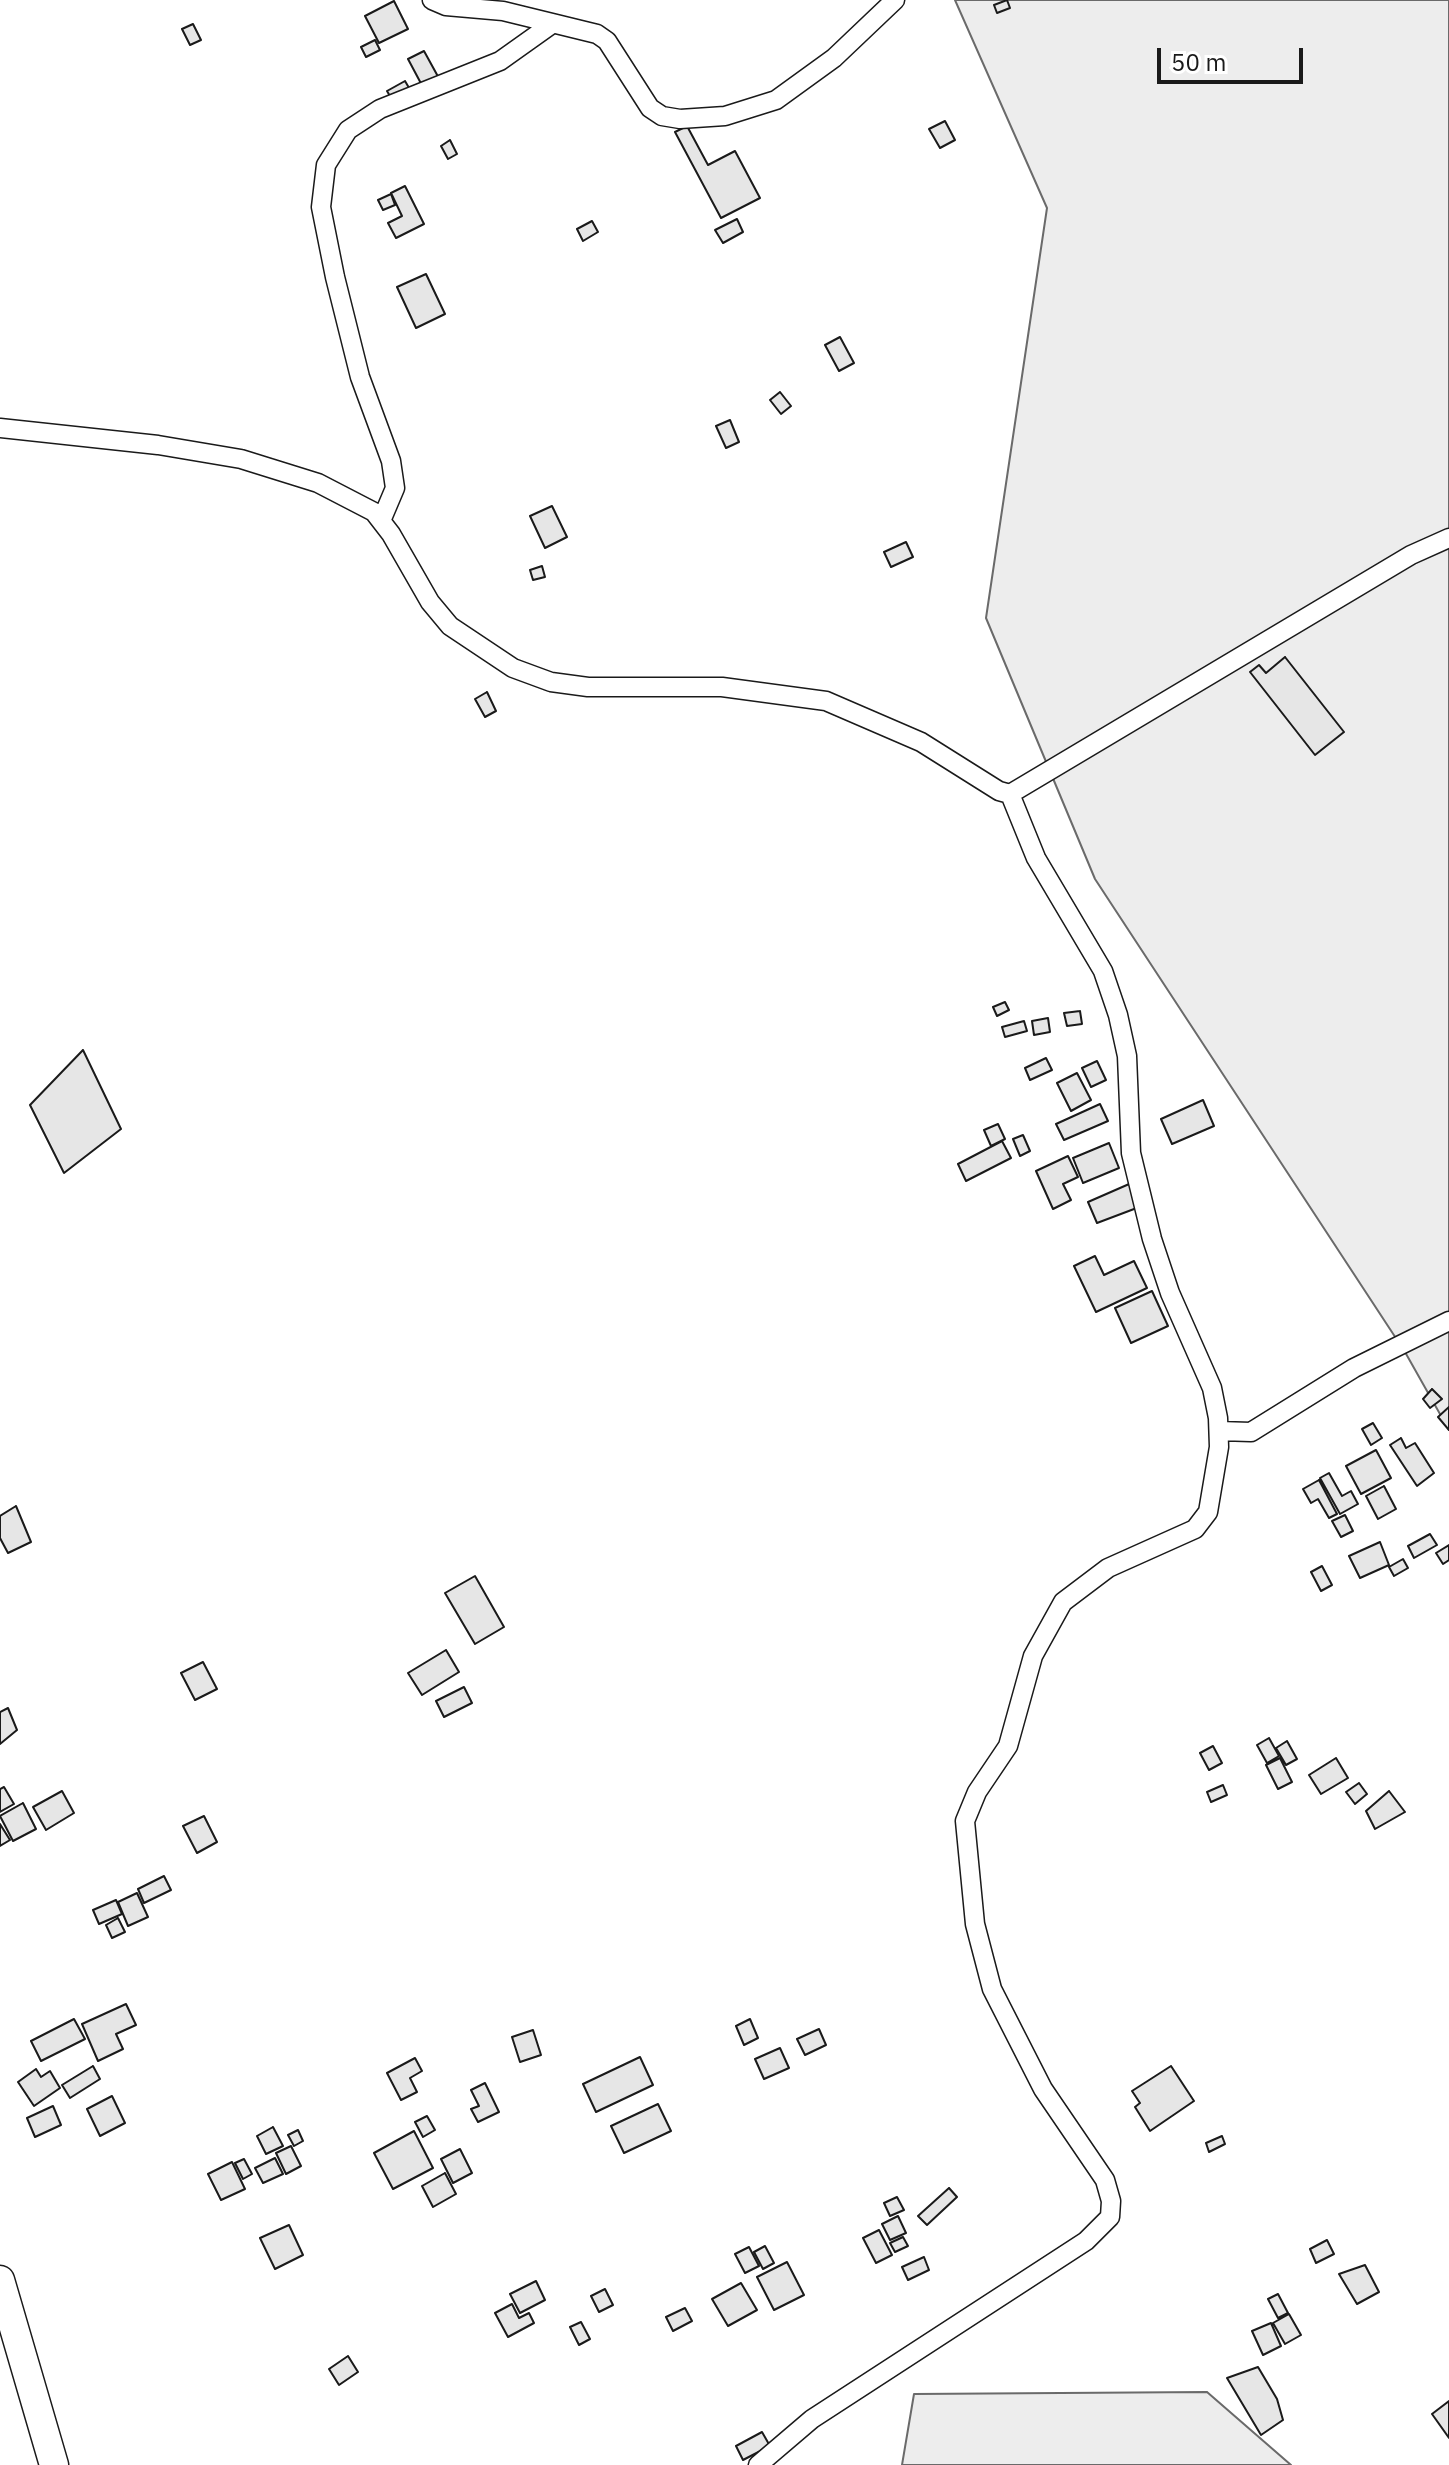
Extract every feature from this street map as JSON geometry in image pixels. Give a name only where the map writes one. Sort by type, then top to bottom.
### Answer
[{"type":"main road","points":[[0,2280],[54,2465]]},
{"type":"street","points":[[432,0],[446,6],[503,11],[597,34],[607,41],[650,108],[662,116],[680,119],[725,116],[753,109],[801,85],[895,0]]},
{"type":"street","points":[[381,521],[395,488],[391,461],[360,377],[335,277],[321,207],[326,165],[348,130],[380,109],[500,61],[552,24]]},
{"type":"street","points":[[0,428],[158,445],[241,459],[347,495],[374,512],[430,602],[450,626],[513,668],[551,682],[588,687],[722,687],[826,701],[921,742],[999,791],[1010,794],[1411,555],[1449,538]]},
{"type":"street","points":[[758,2465],[812,2419],[1086,2241],[1100,2231],[1110,2217],[1111,2201],[1105,2180],[1043,2089],[992,1989],[975,1924],[965,1821],[977,1792],[1008,1746],[1033,1656],[1052,1618],[1080,1587],[1108,1568],[1195,1529],[1208,1512],[1219,1431],[1212,1388],[1170,1293],[1135,1167],[1127,1056],[1118,1015],[1086,939],[1036,858],[1010,794]]},
{"type":"street","points":[[1219,1431],[1251,1432],[1354,1368],[1449,1321]]},
{"type":"shaded area","points":[[955,0],[1449,0],[1449,1430],[1405,1352],[1095,879],[986,618],[1047,208]]},
{"type":"shaded area","points":[[1207,2392],[1291,2465],[902,2465],[914,2394]]},
{"type":"building","points":[[1007,0],[1010,8],[997,13],[994,5]]},
{"type":"building","points":[[394,1],[408,29],[379,43],[365,16]]},
{"type":"building","points":[[193,24],[201,40],[190,45],[182,29]]},
{"type":"building","points":[[375,40],[380,50],[366,57],[361,47]]},
{"type":"building","points":[[424,51],[441,82],[425,91],[408,59]]},
{"type":"building","points":[[405,81],[412,93],[394,103],[387,91]]},
{"type":"building","points":[[945,121],[955,140],[940,148],[929,129]]},
{"type":"building","points":[[687,126],[708,165],[735,151],[760,198],[721,218],[675,132]]},
{"type":"building","points":[[450,140],[457,154],[448,159],[441,146]]},
{"type":"building","points":[[405,186],[424,224],[396,238],[388,223],[402,216],[391,193]]},
{"type":"building","points":[[391,194],[395,205],[383,210],[378,200]]},
{"type":"building","points":[[737,219],[743,232],[723,243],[715,230]]},
{"type":"building","points":[[592,221],[598,232],[583,241],[577,229]]},
{"type":"building","points":[[426,274],[445,314],[416,328],[397,287]]},
{"type":"building","points":[[840,337],[854,363],[839,371],[825,345]]},
{"type":"building","points":[[780,392],[791,406],[781,414],[770,400]]},
{"type":"building","points":[[730,420],[739,442],[726,448],[716,426]]},
{"type":"building","points":[[552,506],[567,537],[545,548],[530,516]]},
{"type":"building","points":[[906,542],[913,557],[891,567],[884,552]]},
{"type":"building","points":[[542,566],[545,577],[533,580],[530,570]]},
{"type":"building","points":[[1285,657],[1344,732],[1315,755],[1250,672],[1259,665],[1266,673]]},
{"type":"building","points":[[487,692],[496,711],[485,717],[475,699]]},
{"type":"building","points":[[1005,1002],[1009,1010],[997,1016],[993,1007]]},
{"type":"building","points":[[1080,1011],[1082,1024],[1067,1026],[1064,1013]]},
{"type":"building","points":[[1048,1018],[1050,1032],[1034,1035],[1032,1021]]},
{"type":"building","points":[[1024,1021],[1027,1031],[1005,1037],[1002,1027]]},
{"type":"building","points":[[83,1050],[121,1129],[64,1173],[30,1105]]},
{"type":"building","points":[[1046,1058],[1052,1070],[1030,1080],[1025,1068]]},
{"type":"building","points":[[1097,1061],[1106,1080],[1091,1087],[1082,1068]]},
{"type":"building","points":[[1077,1073],[1091,1100],[1071,1111],[1057,1083]]},
{"type":"building","points":[[1203,1100],[1214,1126],[1172,1144],[1161,1119]]},
{"type":"building","points":[[1100,1104],[1108,1121],[1064,1140],[1056,1124]]},
{"type":"building","points":[[998,1124],[1005,1139],[991,1146],[984,1130]]},
{"type":"building","points":[[1023,1135],[1030,1151],[1020,1156],[1013,1139]]},
{"type":"building","points":[[1002,1141],[1011,1158],[966,1181],[958,1164]]},
{"type":"building","points":[[1109,1143],[1119,1168],[1083,1183],[1073,1158]]},
{"type":"building","points":[[1068,1156],[1078,1177],[1063,1184],[1071,1200],[1053,1209],[1036,1171]]},
{"type":"building","points":[[1136,1181],[1142,1206],[1097,1223],[1088,1202]]},
{"type":"building","points":[[1095,1256],[1104,1275],[1134,1261],[1147,1288],[1096,1312],[1074,1266]]},
{"type":"building","points":[[1152,1291],[1168,1326],[1131,1343],[1115,1308]]},
{"type":"building","points":[[1432,1389],[1442,1399],[1430,1408],[1423,1399]]},
{"type":"building","points":[[1449,1407],[1449,1430],[1438,1417]]},
{"type":"building","points":[[1373,1423],[1382,1438],[1371,1445],[1362,1429]]},
{"type":"building","points":[[1401,1438],[1406,1448],[1415,1443],[1434,1473],[1417,1486],[1390,1445]]},
{"type":"building","points":[[1376,1450],[1391,1478],[1361,1494],[1346,1466]]},
{"type":"building","points":[[1329,1473],[1342,1496],[1351,1491],[1358,1504],[1340,1514],[1320,1478]]},
{"type":"building","points":[[1319,1480],[1337,1514],[1329,1518],[1318,1499],[1311,1503],[1303,1489]]},
{"type":"building","points":[[1384,1486],[1396,1509],[1378,1519],[1366,1496]]},
{"type":"building","points":[[16,1506],[31,1542],[8,1553],[0,1538],[0,1516]]},
{"type":"building","points":[[1345,1515],[1353,1531],[1341,1537],[1332,1521]]},
{"type":"building","points":[[1430,1534],[1437,1545],[1414,1558],[1408,1546]]},
{"type":"building","points":[[1380,1542],[1389,1565],[1360,1578],[1349,1556]]},
{"type":"building","points":[[1449,1545],[1449,1560],[1443,1564],[1436,1553]]},
{"type":"building","points":[[1403,1559],[1408,1568],[1394,1576],[1389,1567]]},
{"type":"building","points":[[1322,1566],[1332,1585],[1321,1591],[1311,1572]]},
{"type":"building","points":[[475,1576],[504,1627],[475,1644],[445,1593]]},
{"type":"building","points":[[446,1650],[459,1672],[422,1695],[408,1673]]},
{"type":"building","points":[[203,1662],[217,1689],[195,1700],[181,1673]]},
{"type":"building","points":[[464,1687],[472,1703],[444,1717],[436,1701]]},
{"type":"building","points":[[8,1708],[17,1730],[0,1744],[0,1712]]},
{"type":"building","points":[[1269,1738],[1279,1756],[1267,1763],[1257,1745]]},
{"type":"building","points":[[1287,1741],[1297,1759],[1286,1765],[1276,1748]]},
{"type":"building","points":[[1213,1746],[1222,1763],[1209,1770],[1200,1753]]},
{"type":"building","points":[[1280,1758],[1292,1782],[1278,1789],[1266,1765]]},
{"type":"building","points":[[1336,1758],[1348,1778],[1321,1794],[1309,1775]]},
{"type":"building","points":[[1359,1783],[1367,1794],[1355,1804],[1346,1792]]},
{"type":"building","points":[[1223,1785],[1227,1795],[1211,1802],[1207,1792]]},
{"type":"building","points":[[4,1787],[14,1804],[0,1812],[0,1789]]},
{"type":"building","points":[[62,1791],[74,1813],[46,1830],[33,1807]]},
{"type":"building","points":[[1389,1791],[1405,1812],[1375,1829],[1366,1811]]},
{"type":"building","points":[[23,1803],[36,1829],[13,1841],[0,1816]]},
{"type":"building","points":[[204,1816],[217,1842],[197,1853],[183,1826]]},
{"type":"building","points":[[0,1824],[10,1840],[0,1846]]},
{"type":"building","points":[[164,1876],[171,1890],[144,1903],[138,1889]]},
{"type":"building","points":[[137,1893],[148,1917],[128,1926],[118,1902]]},
{"type":"building","points":[[116,1900],[122,1914],[99,1924],[93,1910]]},
{"type":"building","points":[[118,1918],[125,1932],[112,1938],[106,1925]]},
{"type":"building","points":[[126,2004],[136,2025],[116,2034],[123,2049],[98,2061],[82,2024]]},
{"type":"building","points":[[74,2019],[85,2039],[41,2061],[31,2041]]},
{"type":"building","points":[[750,2019],[758,2038],[744,2045],[736,2026]]},
{"type":"building","points":[[819,2029],[826,2045],[805,2055],[797,2039]]},
{"type":"building","points":[[533,2030],[541,2055],[520,2062],[512,2037]]},
{"type":"building","points":[[780,2048],[789,2068],[764,2079],[755,2059]]},
{"type":"building","points":[[640,2057],[653,2085],[596,2112],[583,2084]]},
{"type":"building","points":[[415,2058],[422,2071],[410,2078],[417,2092],[401,2100],[387,2073]]},
{"type":"building","points":[[93,2066],[100,2079],[70,2098],[62,2085]]},
{"type":"building","points":[[1171,2066],[1194,2101],[1150,2131],[1135,2107],[1140,2103],[1132,2091]]},
{"type":"building","points":[[36,2069],[41,2077],[50,2071],[60,2088],[34,2106],[18,2082]]},
{"type":"building","points":[[485,2083],[499,2112],[478,2122],[471,2109],[479,2106],[471,2090]]},
{"type":"building","points":[[112,2096],[125,2123],[100,2136],[87,2109]]},
{"type":"building","points":[[658,2104],[671,2131],[624,2153],[611,2126]]},
{"type":"building","points":[[53,2106],[61,2125],[35,2137],[27,2118]]},
{"type":"building","points":[[427,2116],[435,2130],[423,2137],[415,2122]]},
{"type":"building","points":[[273,2127],[283,2146],[266,2154],[257,2136]]},
{"type":"building","points":[[298,2130],[303,2141],[294,2146],[288,2135]]},
{"type":"building","points":[[414,2131],[433,2168],[393,2189],[374,2153]]},
{"type":"building","points":[[1222,2136],[1225,2144],[1209,2152],[1206,2143]]},
{"type":"building","points":[[291,2146],[301,2166],[286,2174],[276,2153]]},
{"type":"building","points":[[460,2149],[472,2173],[453,2183],[441,2159]]},
{"type":"building","points":[[275,2158],[283,2174],[263,2183],[255,2168]]},
{"type":"building","points":[[244,2159],[252,2174],[243,2179],[235,2163]]},
{"type":"building","points":[[232,2162],[245,2189],[221,2200],[208,2174]]},
{"type":"building","points":[[445,2173],[456,2194],[433,2207],[422,2186]]},
{"type":"building","points":[[949,2188],[957,2197],[927,2225],[918,2216]]},
{"type":"building","points":[[897,2197],[904,2210],[890,2216],[884,2203]]},
{"type":"building","points":[[898,2216],[906,2233],[890,2240],[882,2224]]},
{"type":"building","points":[[289,2225],[303,2255],[275,2269],[260,2238]]},
{"type":"building","points":[[879,2230],[892,2255],[876,2263],[863,2238]]},
{"type":"building","points":[[903,2237],[908,2246],[895,2252],[890,2243]]},
{"type":"building","points":[[1327,2240],[1334,2254],[1316,2263],[1310,2249]]},
{"type":"building","points":[[765,2246],[774,2263],[763,2269],[754,2252]]},
{"type":"building","points":[[749,2247],[759,2266],[745,2273],[735,2254]]},
{"type":"building","points":[[924,2257],[929,2270],[908,2280],[902,2267]]},
{"type":"building","points":[[787,2262],[804,2295],[774,2310],[757,2277]]},
{"type":"building","points":[[1365,2265],[1379,2292],[1357,2304],[1339,2274]]},
{"type":"building","points":[[536,2281],[545,2300],[520,2313],[510,2294]]},
{"type":"building","points":[[741,2283],[757,2310],[728,2326],[712,2299]]},
{"type":"building","points":[[605,2289],[613,2305],[599,2312],[591,2296]]},
{"type":"building","points":[[1278,2294],[1288,2313],[1278,2318],[1268,2299]]},
{"type":"building","points":[[512,2304],[519,2318],[529,2313],[534,2323],[508,2337],[495,2313]]},
{"type":"building","points":[[685,2308],[692,2321],[673,2331],[666,2317]]},
{"type":"building","points":[[1289,2314],[1301,2335],[1285,2344],[1273,2323]]},
{"type":"building","points":[[581,2322],[590,2339],[579,2345],[570,2327]]},
{"type":"building","points":[[1271,2323],[1281,2346],[1263,2355],[1252,2331]]},
{"type":"building","points":[[348,2356],[358,2372],[339,2385],[329,2369]]},
{"type":"building","points":[[1258,2367],[1277,2399],[1283,2420],[1261,2435],[1227,2378]]},
{"type":"building","points":[[1449,2401],[1449,2438],[1432,2414]]},
{"type":"building","points":[[762,2432],[770,2446],[743,2460],[736,2446]]}]
